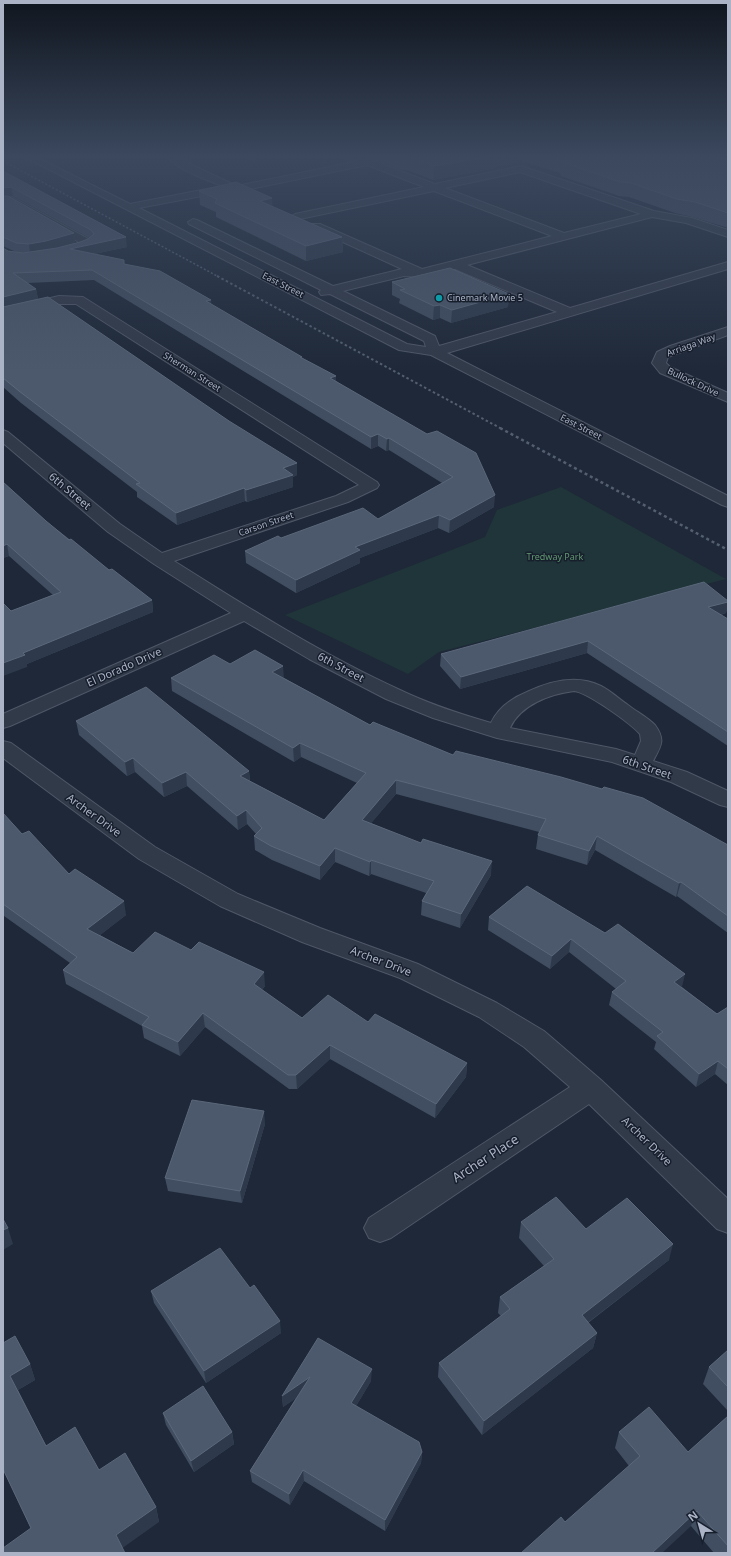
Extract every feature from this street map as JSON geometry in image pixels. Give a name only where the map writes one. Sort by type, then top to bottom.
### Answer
[{"type":"street","points":[[63,229],[88,243],[71,249]]},
{"type":"street","name":"East Street","points":[[172,229],[404,346],[435,352],[728,502]]},
{"type":"street","name":"East Street","points":[[206,229],[430,339],[435,352]]},
{"type":"street","points":[[322,229],[421,273]]},
{"type":"street","points":[[542,229],[564,237]]},
{"type":"street","points":[[306,297],[404,272],[421,273],[456,265],[596,229]]},
{"type":"street","points":[[713,229],[728,234]]},
{"type":"street","points":[[456,265],[569,312]]},
{"type":"street","points":[[435,352],[728,265]]},
{"type":"street","points":[[319,303],[417,278],[421,273]]},
{"type":"street","name":"Sherman Street","points":[[3,313],[59,300],[79,300],[371,485]]},
{"type":"street","name":"Arriaga Way","points":[[658,364],[662,355],[728,331]]},
{"type":"street","name":"Bullock Drive","points":[[658,364],[665,370],[728,398]]},
{"type":"street","name":"6th Street","points":[[3,435],[114,528],[160,560],[245,614],[316,655],[393,695],[440,714],[497,732],[616,756],[679,777],[728,800]]},
{"type":"street","name":"Carson Street","points":[[160,560],[342,499],[371,485]]},
{"type":"street","name":"El Dorado Drive","points":[[3,722],[245,614]]},
{"type":"street","points":[[497,732],[505,716],[527,699],[558,687],[574,684],[594,691],[642,724],[650,732],[652,742],[641,764]]},
{"type":"street","name":"Archer Drive","points":[[3,748],[147,853],[228,900],[310,935],[409,971],[488,1010],[534,1039],[591,1088],[728,1219]]},
{"type":"street","name":"Archer Place","points":[[380,1228],[591,1088]]},
{"type":"green space","name":"Tredway Park","points":[[561,487],[726,579],[439,652],[408,674],[285,615],[485,537],[497,510]]},
{"type":"building","points":[[3,229],[66,229],[74,233],[29,244],[16,243],[3,237]]},
{"type":"building","points":[[88,229],[110,229],[126,237],[70,249],[124,260],[124,264],[160,271],[211,300],[206,301],[302,357],[300,357],[336,376],[330,378],[427,434],[437,431],[476,453],[495,495],[450,520],[439,515],[355,547],[360,550],[296,580],[245,551],[278,536],[281,538],[363,508],[378,519],[453,477],[389,438],[387,439],[378,434],[371,437],[92,270],[13,273],[36,289],[3,297],[3,248],[8,251],[23,253],[57,248],[88,239],[94,234]]},
{"type":"building","points":[[269,229],[323,229],[342,237],[306,246]]},
{"type":"building","points":[[450,268],[509,294],[452,310],[440,305],[434,306],[400,290],[405,289],[392,282]]},
{"type":"building","points":[[48,297],[229,421],[297,463],[283,468],[293,475],[246,490],[244,488],[176,513],[136,484],[140,483],[3,378],[3,307]]},
{"type":"building","points":[[3,482],[69,540],[71,539],[109,570],[112,569],[152,600],[23,653],[25,655],[3,663],[3,603],[11,611],[61,592],[7,544],[3,546]]},
{"type":"building","points":[[704,582],[728,601],[708,607],[728,619],[728,732],[588,641],[461,677],[441,654]]},
{"type":"building","points":[[255,650],[283,666],[272,672],[370,725],[373,722],[453,755],[456,751],[561,777],[602,789],[604,787],[643,798],[728,845],[728,916],[681,882],[679,883],[597,836],[589,851],[538,835],[546,819],[396,780],[362,820],[421,843],[423,839],[492,861],[461,914],[422,901],[434,881],[371,860],[370,862],[335,848],[320,866],[271,846],[254,836],[262,828],[246,810],[237,816],[186,772],[162,783],[133,758],[125,762],[76,721],[146,687],[249,771],[240,776],[324,820],[366,773],[300,743],[293,748],[171,678],[214,655],[230,664]]},
{"type":"building","points":[[3,813],[22,834],[29,831],[69,874],[75,869],[124,901],[87,929],[133,953],[155,932],[191,950],[199,942],[264,972],[254,984],[302,1018],[328,995],[368,1022],[375,1014],[467,1063],[436,1104],[330,1045],[296,1075],[288,1075],[203,1013],[178,1042],[142,1025],[149,1017],[63,970],[77,957],[3,904]]},
{"type":"building","points":[[527,886],[605,933],[618,924],[685,974],[674,982],[717,1014],[728,1007],[728,1069],[718,1061],[699,1074],[657,1036],[663,1032],[612,992],[626,981],[571,939],[552,956],[489,917]]},
{"type":"building","points":[[192,1100],[264,1111],[240,1191],[165,1178]]},
{"type":"building","points":[[556,1197],[586,1229],[627,1198],[673,1244],[582,1315],[597,1333],[484,1421],[439,1363],[510,1309],[500,1297],[554,1259],[521,1222]]},
{"type":"building","points":[[3,1219],[8,1228],[3,1230]]},
{"type":"building","points":[[220,1248],[250,1288],[254,1285],[280,1321],[204,1371],[151,1291]]},
{"type":"building","points":[[15,1336],[30,1364],[10,1376],[46,1446],[75,1427],[99,1470],[125,1453],[156,1507],[116,1535],[125,1553],[3,1553],[3,1548],[31,1528],[3,1469],[3,1343]]},
{"type":"building","points":[[318,1338],[372,1369],[351,1403],[419,1442],[422,1452],[385,1520],[303,1470],[289,1494],[250,1471],[310,1377],[282,1396]]},
{"type":"building","points":[[728,1350],[728,1387],[709,1367]]},
{"type":"building","points":[[203,1386],[232,1432],[191,1461],[163,1413]]},
{"type":"building","points":[[649,1407],[688,1452],[728,1416],[728,1546],[697,1511],[652,1553],[521,1553],[561,1517],[565,1522],[640,1456],[619,1432]]},
{"type":"railway","points":[[129,229],[219,277]]},
{"type":"railway","points":[[217,276],[502,429]]},
{"type":"railway","points":[[500,428],[728,550]]},
{"type":"place","name":"Cinemark Movie 5","points":[[439,298]]}]
